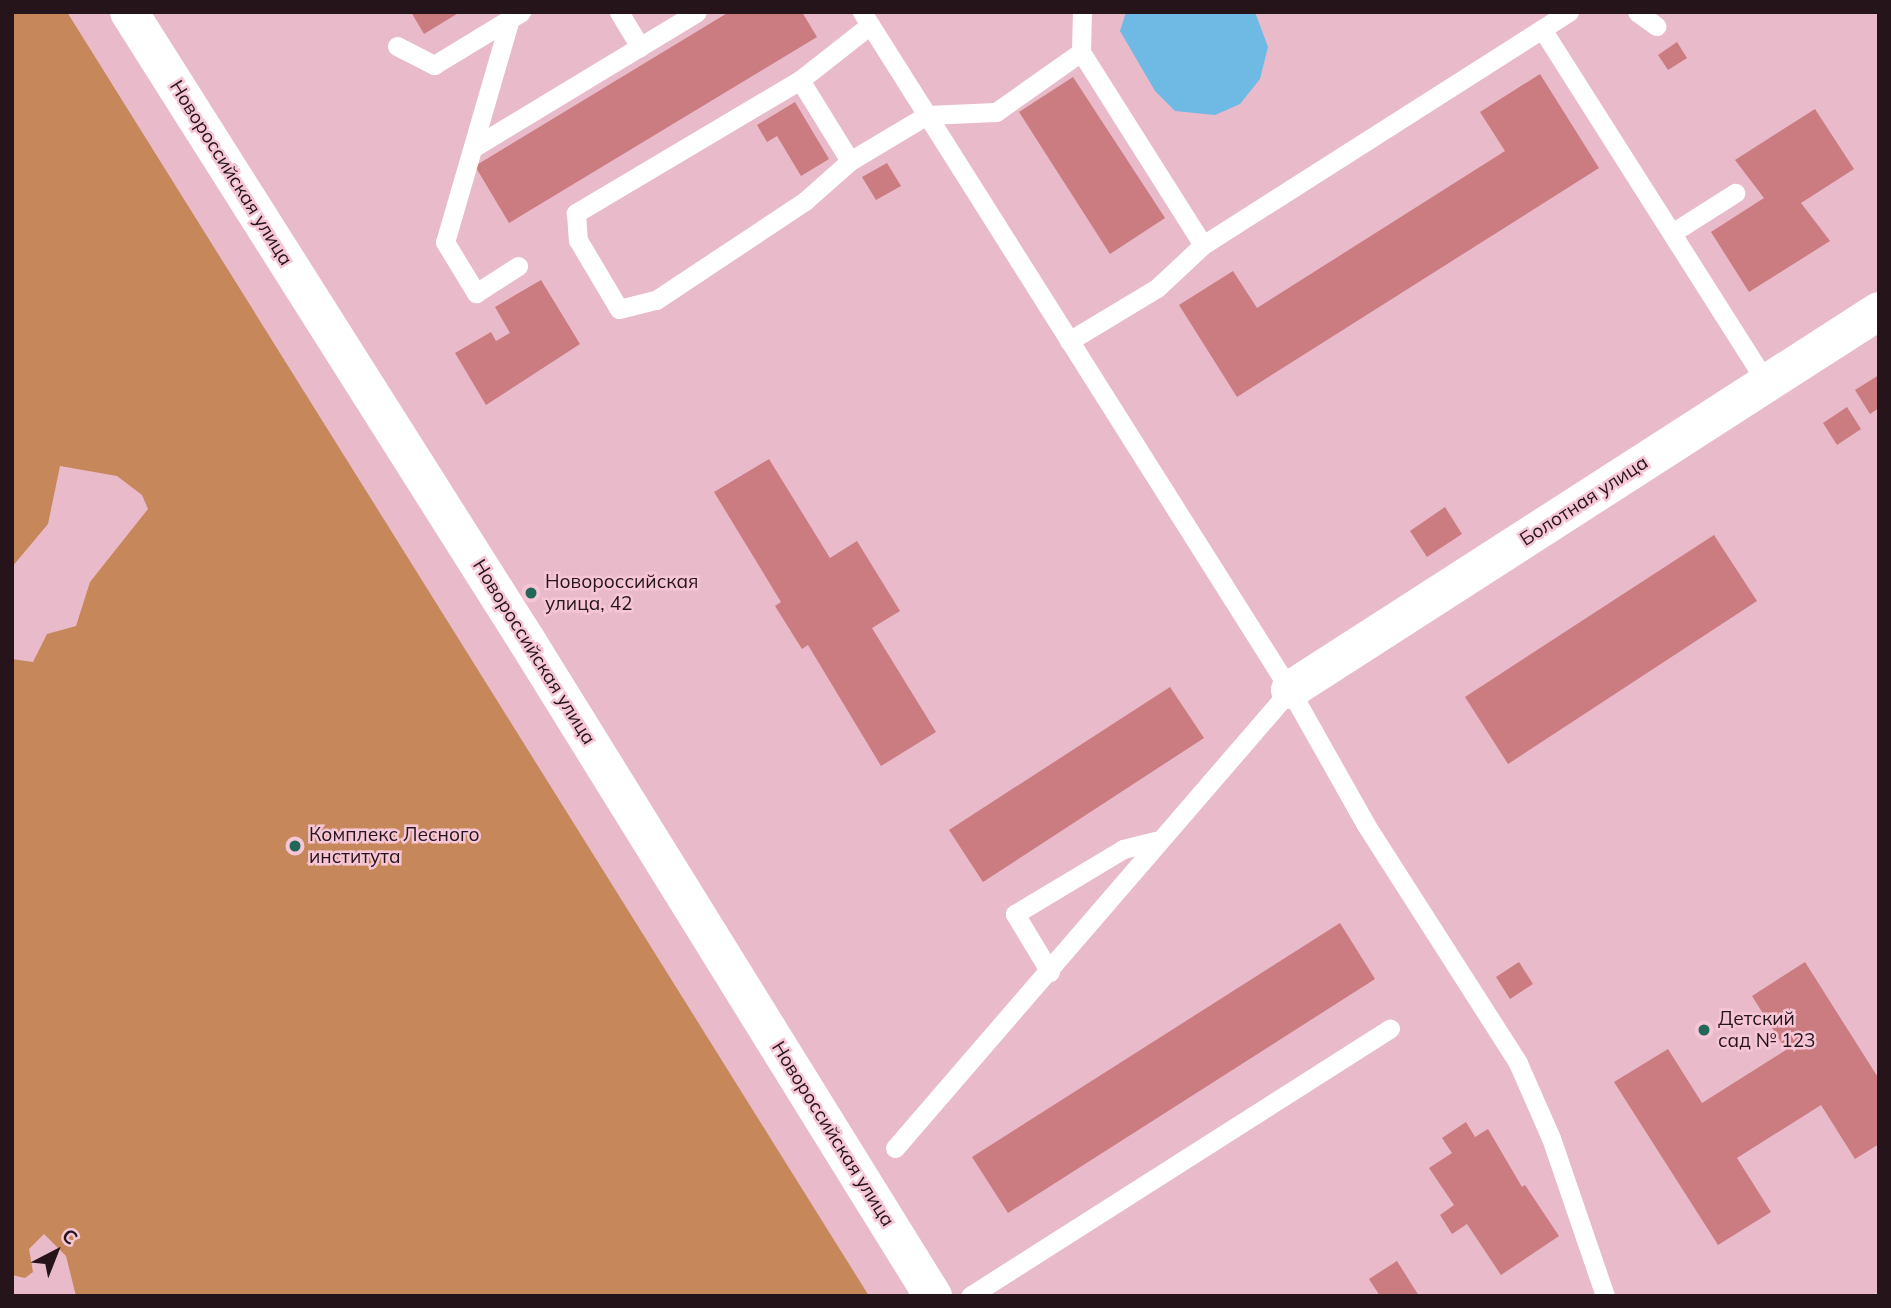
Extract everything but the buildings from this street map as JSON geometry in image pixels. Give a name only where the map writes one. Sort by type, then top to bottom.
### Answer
[{"type":"main road","name":"Новороссийская улица","points":[[130,12],[933,1296]]},
{"type":"main road","name":"Болотная улица","points":[[1290,690],[1879,311]]},
{"type":"lane","points":[[619,12],[640,47]]},
{"type":"lane","points":[[476,146],[697,12]]},
{"type":"lane","points":[[1082,12],[1081,52],[1203,245]]},
{"type":"lane","points":[[1069,341],[1157,288],[1203,245],[1569,12]]},
{"type":"lane","points":[[1637,12],[1656,26]]},
{"type":"lane","points":[[397,46],[434,65],[515,17]]},
{"type":"lane","points":[[515,17],[445,242],[476,293],[517,265]]},
{"type":"lane","points":[[1081,52],[996,112],[927,115],[850,161],[805,201],[656,300],[619,309],[578,240],[576,212],[800,80],[866,19],[927,115],[1069,341],[1290,690],[1366,825],[1518,1063],[1550,1138],[1605,1296]]},
{"type":"lane","points":[[1542,29],[1767,383]]},
{"type":"lane","points":[[800,80],[850,161]]},
{"type":"lane","points":[[1672,233],[1735,193]]},
{"type":"lane","points":[[895,1148],[1050,972],[1155,841],[1290,690]]},
{"type":"lane","points":[[1050,972],[1015,914],[1123,849],[1155,841]]},
{"type":"lane","points":[[970,1296],[1390,1028]]},
{"type":"shaded area","points":[[12,12],[67,12],[869,1296],[76,1296],[66,1256],[44,1234],[29,1249],[33,1272],[25,1278],[12,1275],[12,659],[33,662],[47,634],[76,626],[90,582],[148,509],[142,495],[117,476],[60,466],[48,524],[12,567]]},
{"type":"water","points":[[1126,12],[1255,12],[1268,47],[1260,79],[1240,104],[1215,115],[1175,111],[1155,91],[1120,31]]},
{"type":"place","name":"Новороссийская улица, 42","points":[[531,593]]},
{"type":"place","name":"Комплекс Лесного института","points":[[295,846]]},
{"type":"place","name":"Детский сад № 123","points":[[1704,1030]]}]
